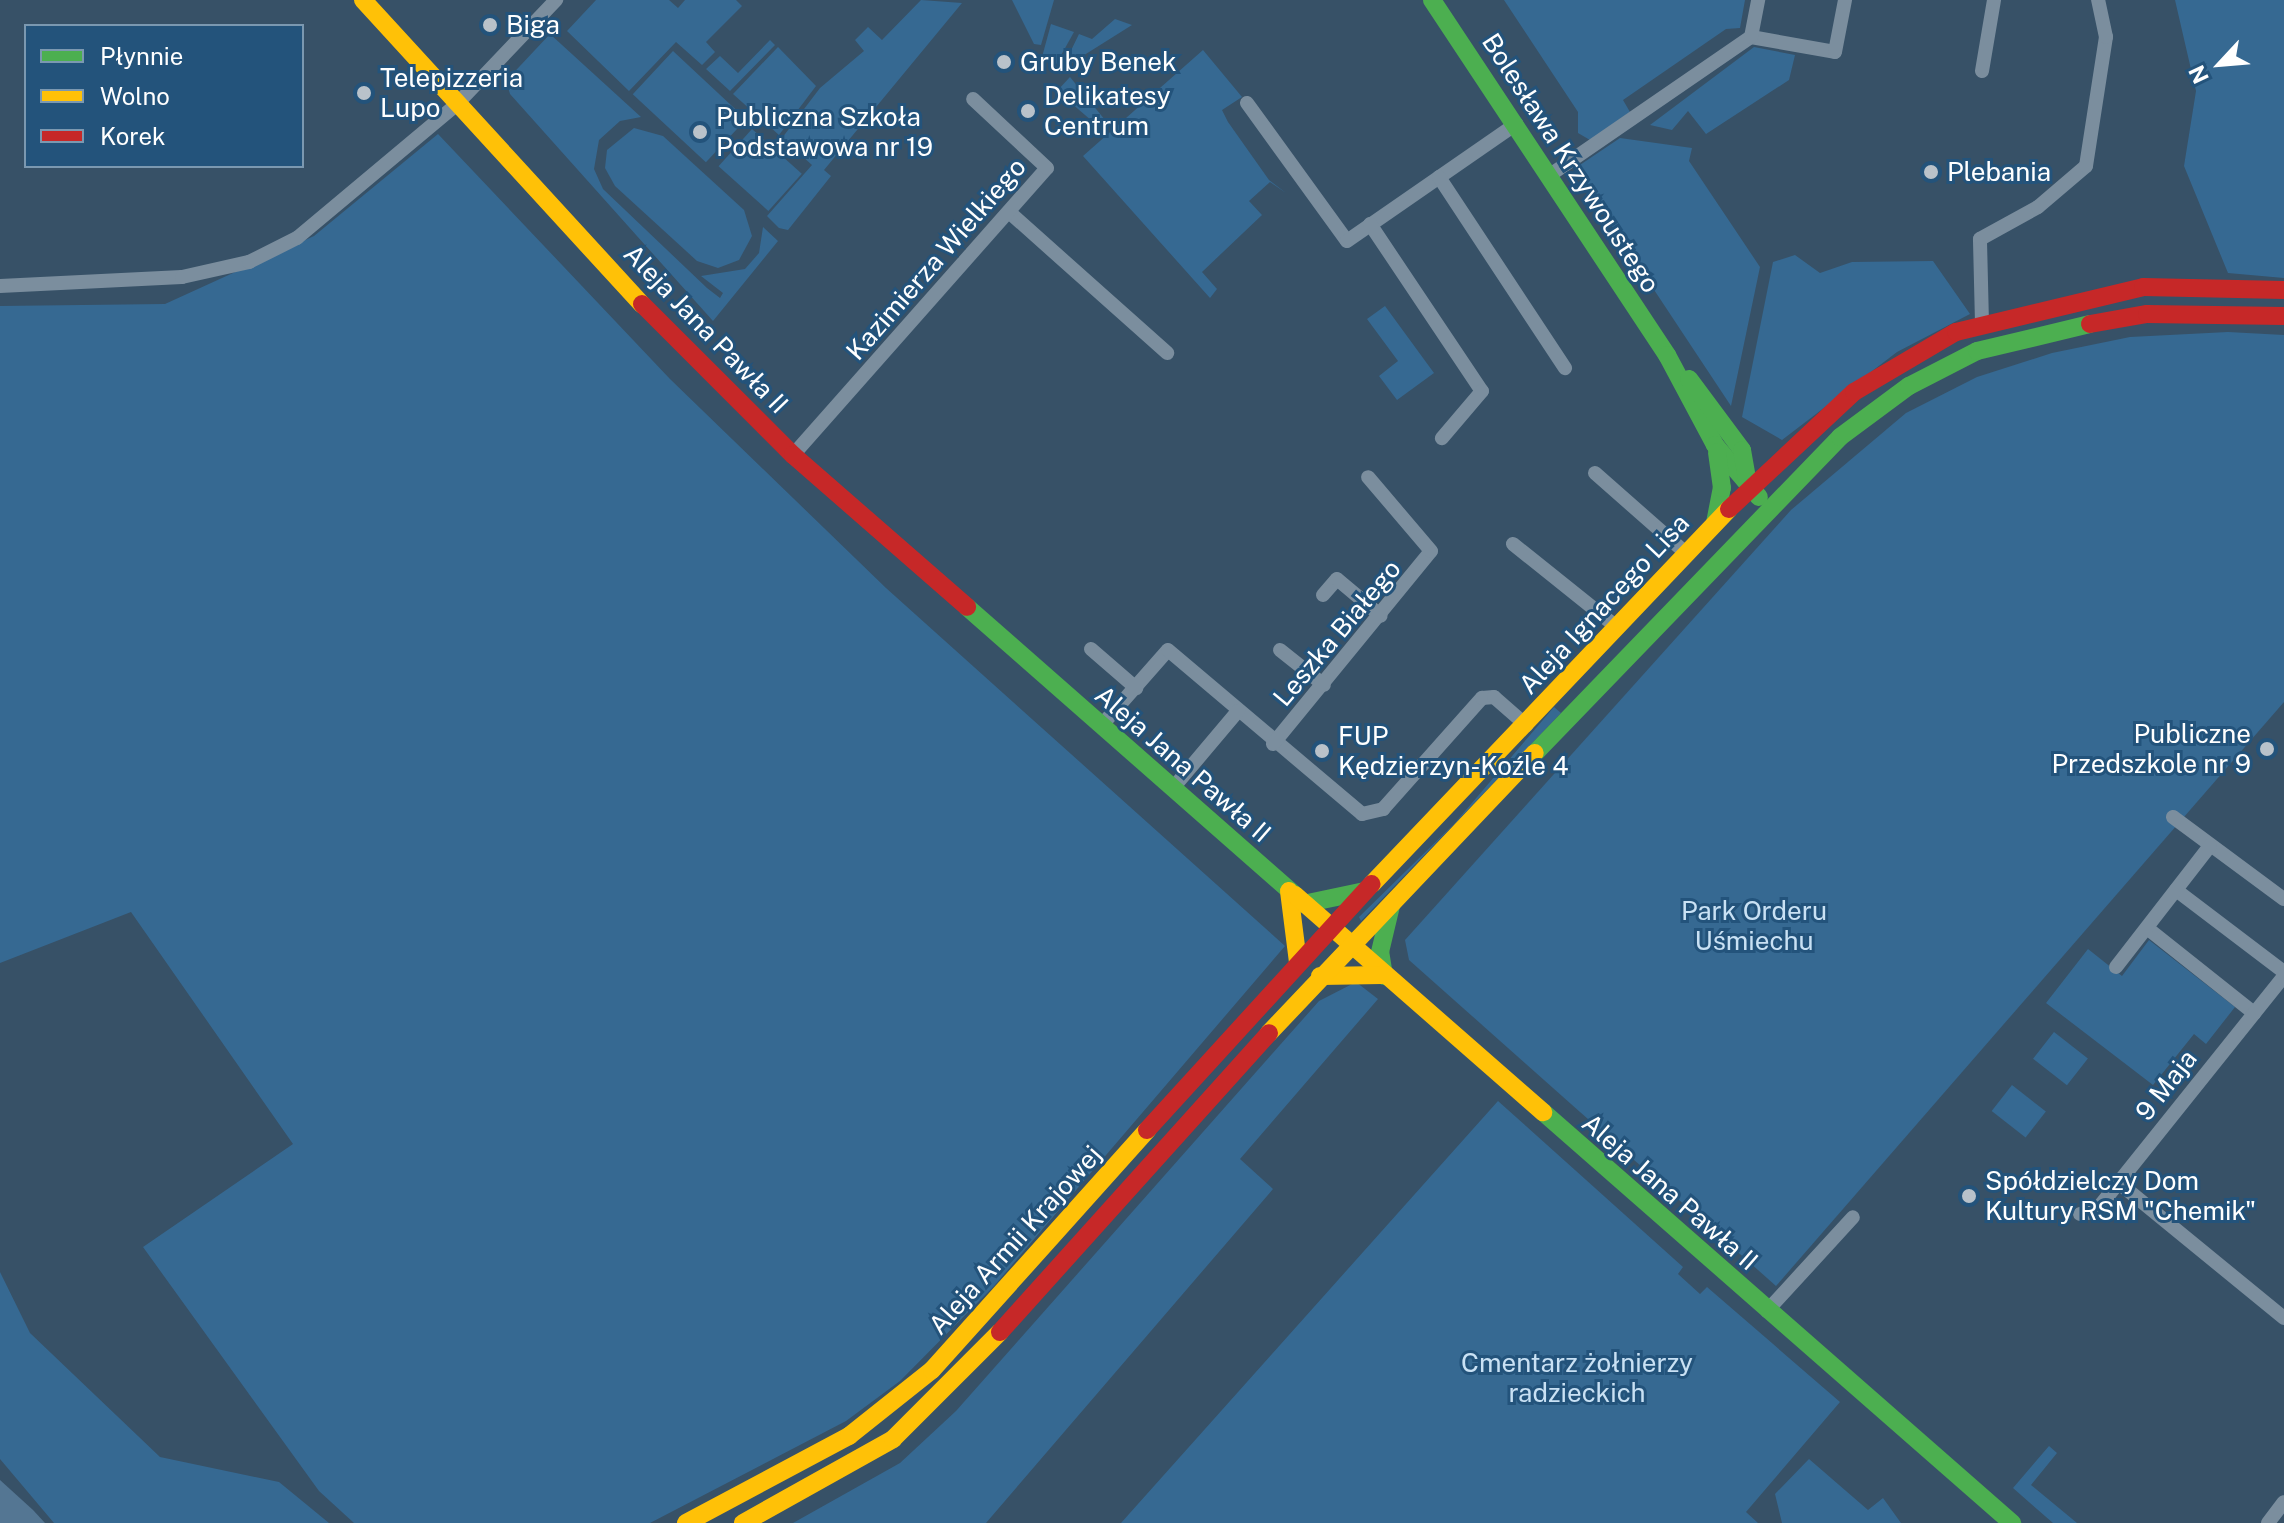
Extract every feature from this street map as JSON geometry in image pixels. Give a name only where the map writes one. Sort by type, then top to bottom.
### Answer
[{"type":"main road","name":"Aleja Jana Pawła II","points":[[363,0],[691,357],[793,455],[1384,976],[2012,1523]]},
{"type":"main road","name":"Bolesława Krzywoustego","points":[[1432,0],[1667,355],[1715,445],[1749,488]]},
{"type":"main road","name":"Aleja Ignacego Lisa","points":[[1331,928],[1371,890],[1783,453],[1882,371],[1982,323],[2143,287],[2284,290]]},
{"type":"main road","name":"Aleja Ignacego Lisa","points":[[1350,945],[1768,506],[1878,408],[1977,351],[2147,314],[2284,316]]},
{"type":"main road","name":"Bolesława Krzywoustego","points":[[1667,355],[1742,450],[1749,488]]},
{"type":"main road","name":"Bolesława Krzywoustego","points":[[1715,445],[1722,488],[1715,524]]},
{"type":"main road","points":[[1742,450],[1783,453]]},
{"type":"main road","points":[[1749,488],[1768,506]]},
{"type":"main road","points":[[1303,904],[1371,890]]},
{"type":"main road","points":[[1289,891],[1298,962]]},
{"type":"main road","points":[[1320,976],[1349,970],[1384,976],[1380,952],[1392,902]]},
{"type":"main road","name":"Aleja Armii Krajowej","points":[[686,1523],[849,1436],[901,1399],[1331,928]]},
{"type":"main road","name":"Aleja Armii Krajowej","points":[[743,1523],[893,1439],[948,1390],[1350,945]]},
{"type":"street","points":[[0,286],[182,277],[249,262],[355,195],[457,104],[556,0]]},
{"type":"street","points":[[1751,37],[1758,0]]},
{"type":"street","points":[[1550,175],[1751,37],[1835,52],[1845,0]]},
{"type":"street","points":[[1982,71],[1994,0]]},
{"type":"street","points":[[1982,323],[1980,239],[2038,207],[2086,166],[2106,37],[2098,0]]},
{"type":"street","name":"Kazimierza Wielkiego","points":[[793,455],[1047,168],[973,99]]},
{"type":"street","points":[[1247,103],[1335,234],[1347,241],[1516,124]]},
{"type":"street","points":[[1439,177],[1565,368]]},
{"type":"street","points":[[1009,212],[1167,353]]},
{"type":"street","points":[[1370,224],[1482,391],[1442,438]]},
{"type":"street","points":[[1595,473],[1687,554]]},
{"type":"street","name":"Leszka Białego","points":[[1273,744],[1381,616],[1431,551],[1368,477]]},
{"type":"street","points":[[1513,544],[1618,628]]},
{"type":"street","points":[[1323,595],[1337,579],[1381,616]]},
{"type":"street","points":[[1091,649],[1136,688]]},
{"type":"street","points":[[1101,726],[1168,650],[1353,811],[1374,813],[1482,698],[1494,697],[1526,725]]},
{"type":"street","points":[[1280,650],[1324,685]]},
{"type":"street","points":[[1173,788],[1238,711]]},
{"type":"street","points":[[2173,817],[2284,899]]},
{"type":"street","points":[[2116,967],[2210,846]]},
{"type":"street","points":[[2176,890],[2284,974]]},
{"type":"street","points":[[2147,928],[2254,1013]]},
{"type":"street","name":"9 Maja","points":[[2080,1214],[2095,1212],[2284,974]]},
{"type":"street","points":[[2119,1183],[2284,1318]]},
{"type":"street","points":[[1767,1311],[1853,1217]]},
{"type":"street","points":[[2268,1523],[2284,1502]]},
{"type":"green space","points":[[596,0],[669,0],[678,8],[685,0],[736,0],[742,6],[706,42],[715,52],[702,65],[676,42],[629,91],[567,31]]},
{"type":"green space","points":[[921,0],[962,3],[824,170],[831,176],[788,230],[779,228],[767,216],[812,165],[782,138],[820,88],[864,51],[855,40],[868,27],[882,40]]},
{"type":"green space","points":[[1012,0],[1054,0],[1041,45],[1034,44]]},
{"type":"green space","points":[[1504,0],[1745,0],[1740,28],[1726,29],[1623,100],[1630,112],[1590,140],[1578,133],[1578,112]]},
{"type":"green space","points":[[2175,0],[2284,0],[2284,278],[2228,273],[2184,166],[2196,91]]},
{"type":"green space","points":[[1115,19],[1132,25],[1062,69],[1079,34],[1092,39]]},
{"type":"green space","points":[[1051,24],[1074,32],[1054,68],[1042,57]]},
{"type":"green space","points":[[550,34],[641,117],[620,121],[599,140],[594,169],[603,189],[707,288],[720,298],[723,293],[701,276],[745,269],[759,253],[763,227],[778,241],[713,321],[510,94],[506,81]]},
{"type":"green space","points":[[770,40],[775,45],[730,91],[706,69],[720,56],[738,73]]},
{"type":"green space","points":[[778,47],[816,86],[779,135],[733,94]]},
{"type":"green space","points":[[1754,47],[1795,55],[1789,80],[1706,134],[1688,111],[1672,130],[1650,125]]},
{"type":"green space","points":[[1203,50],[1242,97],[1222,110],[1228,122],[1269,180],[1286,193],[1270,182],[1249,201],[1262,215],[1202,272],[1217,289],[1210,298],[1083,156]]},
{"type":"green space","points":[[673,51],[746,119],[706,162],[633,94]]},
{"type":"green space","points":[[1070,77],[1105,120],[1099,127],[1057,91]]},
{"type":"green space","points":[[634,128],[663,136],[744,210],[752,236],[739,260],[718,268],[697,261],[615,186],[605,168],[607,150]]},
{"type":"green space","points":[[752,129],[802,174],[768,211],[719,166]]},
{"type":"green space","points":[[438,134],[670,379],[886,588],[1285,946],[994,1286],[900,1381],[846,1421],[650,1523],[354,1523],[319,1491],[143,1247],[293,1144],[131,912],[0,963],[0,306],[165,304],[314,236]]},
{"type":"green space","points":[[1620,138],[1692,148],[1689,161],[1760,267],[1731,406],[1574,169]]},
{"type":"green space","points":[[1795,255],[1820,273],[1852,262],[1933,261],[1970,314],[1897,352],[1782,440],[1742,417],[1773,262]]},
{"type":"green space","points":[[1385,306],[1434,373],[1397,400],[1379,376],[1398,361],[1367,319]]},
{"type":"green space","name":"Park Orderu Uśmiechu","points":[[2228,332],[2284,335],[2284,702],[1776,1286],[1409,960],[1405,940],[1791,510],[1906,413],[1977,377],[2052,353],[2130,337]]},
{"type":"green space","points":[[1554,707],[1561,713],[1361,921],[1359,917],[1454,824]]},
{"type":"green space","points":[[2149,940],[2235,1007],[2206,1044],[2194,1034],[2153,1085],[2046,1003],[2088,949],[2122,976]]},
{"type":"green space","points":[[1356,982],[1378,999],[1240,1159],[1273,1189],[986,1523],[793,1523],[900,1463],[956,1411],[1319,1001]]},
{"type":"green space","points":[[2054,1032],[2088,1058],[2067,1085],[2033,1059]]},
{"type":"green space","points":[[2012,1085],[2046,1111],[2026,1137],[1992,1111]]},
{"type":"green space","name":"Cmentarz żołnierzy radzieckich","points":[[1498,1101],[1683,1267],[1678,1274],[1700,1294],[1707,1287],[1840,1402],[1746,1512],[1758,1523],[1121,1523]]},
{"type":"green space","points":[[0,1272],[30,1333],[160,1457],[279,1482],[329,1523],[54,1523],[0,1459]]},
{"type":"green space","points":[[2049,1446],[2057,1453],[2031,1485],[2077,1523],[2053,1523],[2013,1488]]},
{"type":"green space","points":[[1809,1459],[1868,1510],[1883,1498],[1901,1523],[1782,1523],[1775,1494]]},
{"type":"shaded area","points":[[0,1480],[33,1510],[45,1523],[0,1523]]},
{"type":"traffic: fast","points":[[1432,0],[1667,355],[1715,445],[1759,497]]},
{"type":"traffic: fast","points":[[1535,753],[1840,437],[1909,386],[1977,351],[2090,324]]},
{"type":"traffic: fast","points":[[1689,379],[1742,450],[1749,488]]},
{"type":"traffic: fast","points":[[1715,523],[1722,488],[1717,452]]},
{"type":"traffic: fast","points":[[967,607],[1295,895]]},
{"type":"traffic: fast","points":[[1303,904],[1365,891]]},
{"type":"traffic: fast","points":[[1384,976],[1380,952],[1391,906]]},
{"type":"traffic: fast","points":[[1543,1112],[2012,1523]]},
{"type":"traffic: slow","points":[[363,0],[642,304]]},
{"type":"traffic: slow","points":[[1372,884],[1729,509]]},
{"type":"traffic: slow","points":[[1269,1033],[1535,753]]},
{"type":"traffic: slow","points":[[1289,891],[1298,962]]},
{"type":"traffic: slow","points":[[1295,895],[1543,1112]]},
{"type":"traffic: slow","points":[[1320,976],[1382,975]]},
{"type":"traffic: slow","points":[[686,1523],[849,1436],[932,1370],[1147,1130]]},
{"type":"traffic: slow","points":[[743,1523],[893,1439],[1000,1332]]},
{"type":"traffic: jam","points":[[1729,509],[1854,392],[1956,332],[2143,287],[2284,290]]},
{"type":"traffic: jam","points":[[642,304],[793,455],[967,607]]},
{"type":"traffic: jam","points":[[2090,324],[2147,314],[2284,316]]},
{"type":"traffic: jam","points":[[1147,1130],[1372,884]]},
{"type":"traffic: jam","points":[[1000,1332],[1269,1033]]},
{"type":"place","name":"Biga","points":[[490,25]]},
{"type":"place","name":"Gruby Benek","points":[[1004,62]]},
{"type":"place","name":"Telepizzeria Lupo","points":[[364,93]]},
{"type":"place","name":"Delikatesy Centrum","points":[[1028,111]]},
{"type":"place","name":"Publiczna Szkoła Podstawowa nr 19","points":[[700,132]]},
{"type":"place","name":"Plebania","points":[[1931,172]]},
{"type":"place","name":"Publiczne Przedszkole nr 9","points":[[2267,749]]},
{"type":"place","name":"FUP Kędzierzyn-Koźle 4","points":[[1322,751]]},
{"type":"place","name":"Spółdzielczy Dom Kultury RSM \"Chemik\"","points":[[1969,1196]]}]
